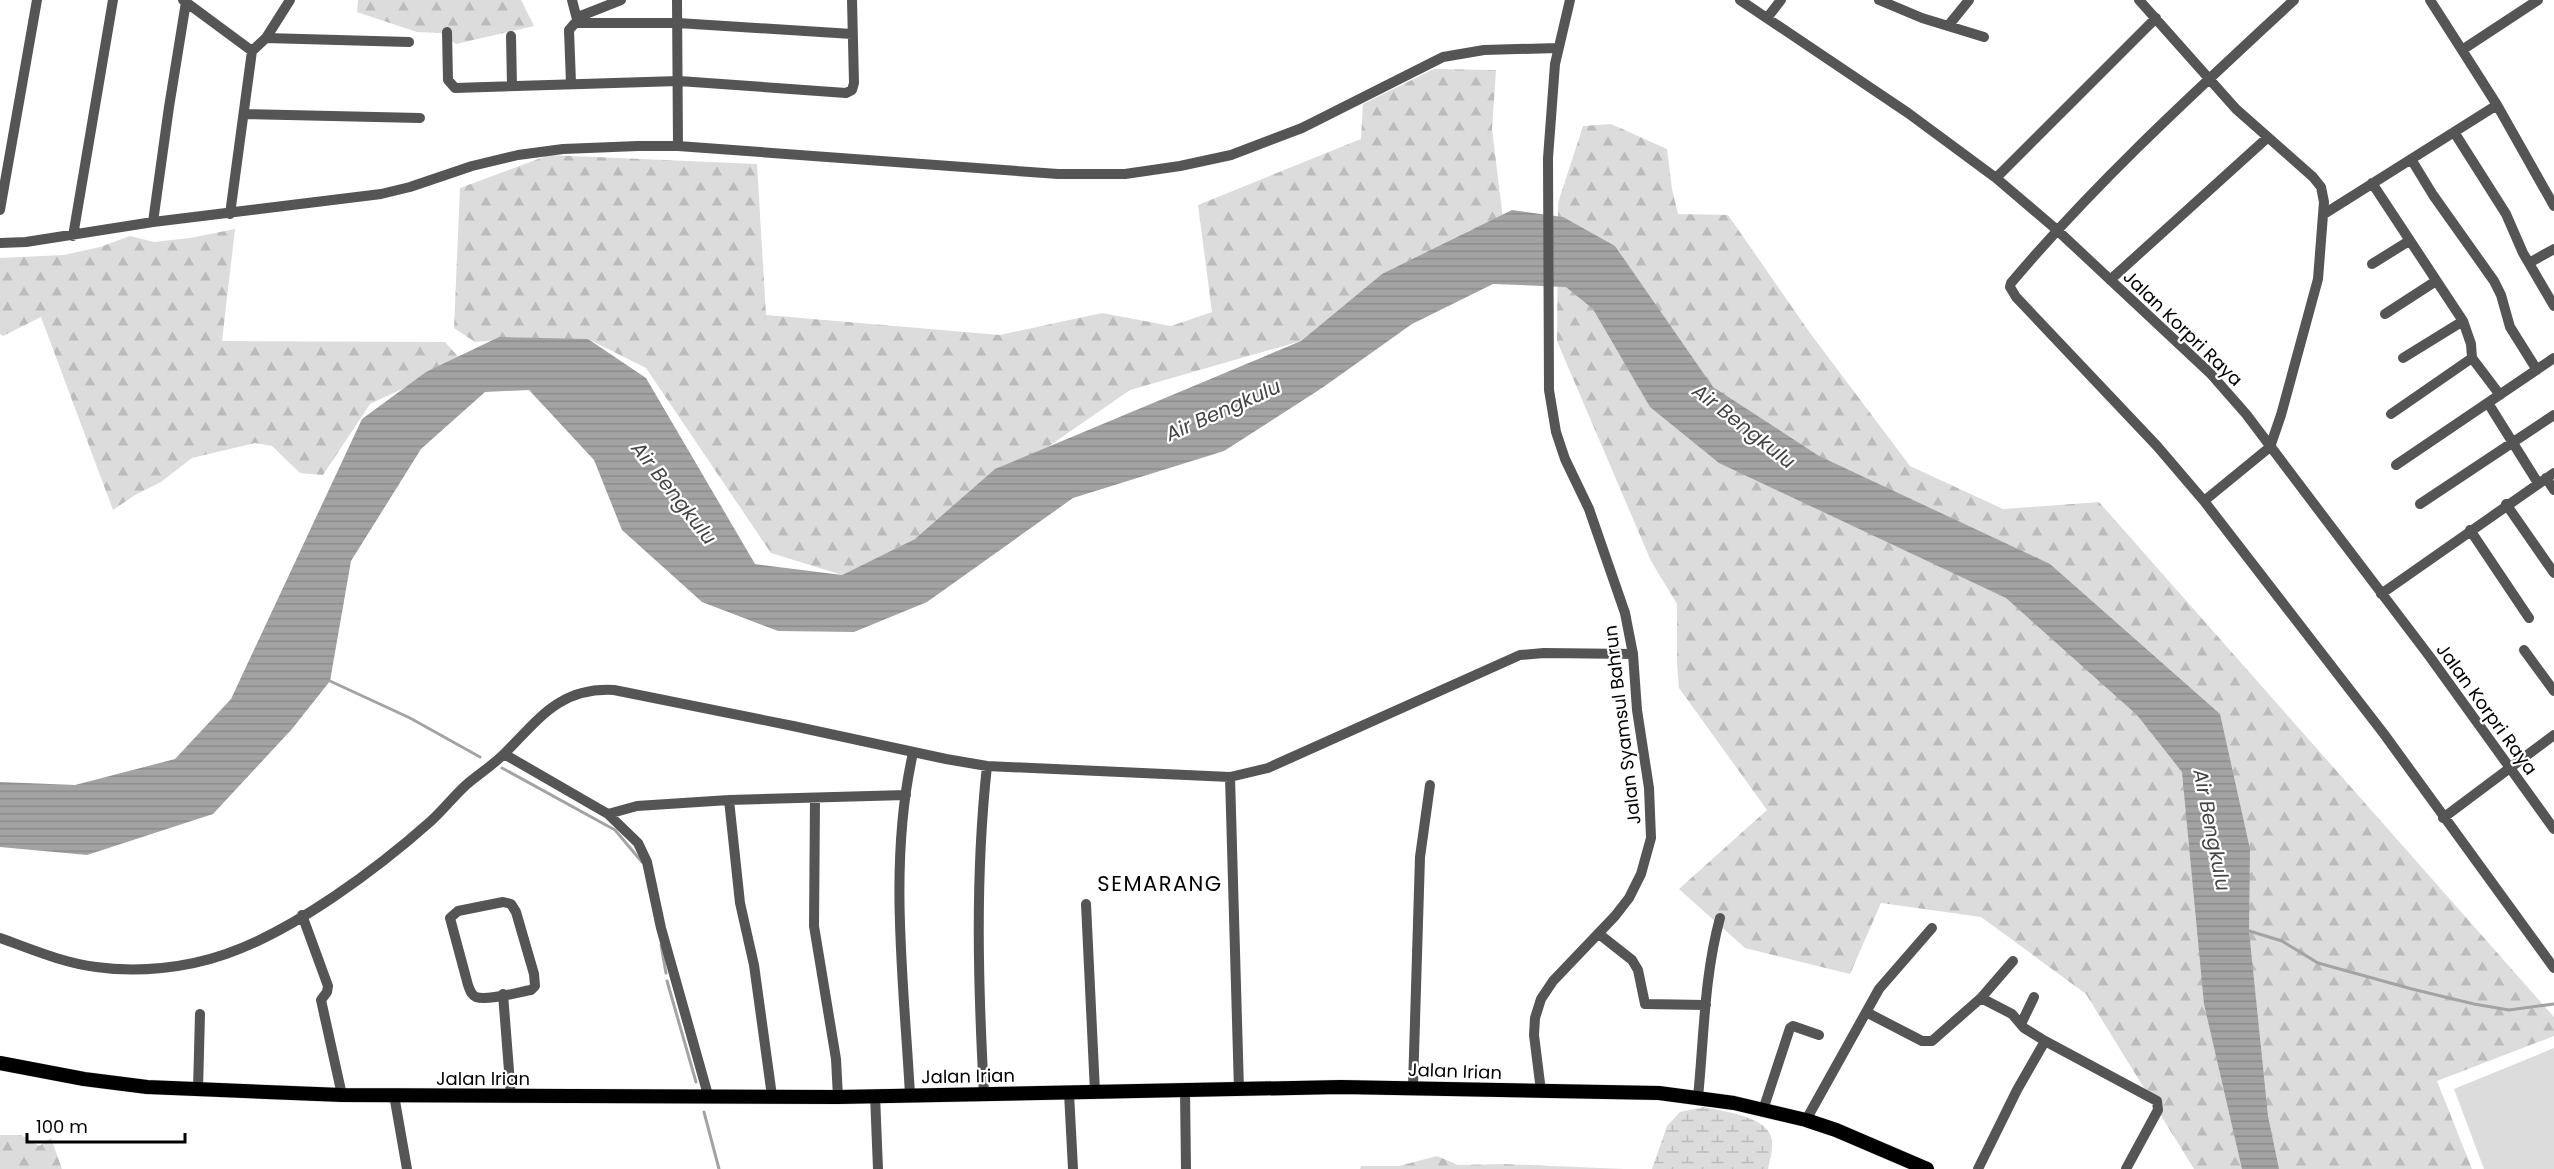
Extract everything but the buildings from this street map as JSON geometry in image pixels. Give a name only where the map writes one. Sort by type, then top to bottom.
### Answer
[{"type":"main road","name":"Jalan Irian","points":[[0,1063],[84,1079],[147,1087],[342,1095],[838,1097],[1413,1087],[1659,1093],[1698,1097],[1806,1120],[1836,1130],[1907,1165],[1927,1169]]},
{"type":"street","points":[[0,210],[37,0]]},
{"type":"street","points":[[73,236],[113,0]]},
{"type":"street","points":[[230,214],[252,51],[266,38],[290,0]]},
{"type":"street","points":[[572,0],[578,20]]},
{"type":"street","points":[[571,83],[569,30],[578,20],[621,0]]},
{"type":"street","points":[[678,0],[678,146]]},
{"type":"street","points":[[447,32],[447,75],[451,85],[459,88],[679,81],[848,92],[853,89],[854,83],[852,0]]},
{"type":"street","points":[[0,243],[73,236],[153,222],[381,194],[410,187],[472,166],[518,155],[574,149],[678,146],[1001,171],[1101,176],[1180,166],[1231,155],[1273,140],[1443,57],[1484,50],[1557,48],[1570,0]]},
{"type":"street","name":"Jalan Korpri Raya","points":[[1740,0],[1908,113],[1996,178],[2057,230],[2210,373],[2270,447],[2381,594],[2554,829]]},
{"type":"street","points":[[1767,18],[1781,0]]},
{"type":"street","points":[[1879,0],[1901,4],[1948,26],[1984,37]]},
{"type":"street","points":[[1948,26],[1969,0]]},
{"type":"street","points":[[2139,0],[2208,79],[2267,138],[2319,185],[2324,202],[2318,279],[2291,383],[2270,447],[2204,501]]},
{"type":"street","points":[[2294,0],[2208,79],[2057,230],[2013,281],[2011,290],[2157,446],[2204,501],[2384,735],[2554,968]]},
{"type":"street","points":[[2430,0],[2497,105],[2554,206]]},
{"type":"street","points":[[2462,50],[2538,0]]},
{"type":"street","points":[[153,222],[185,1],[252,51]]},
{"type":"street","points":[[1996,178],[2156,18]]},
{"type":"street","points":[[578,20],[678,23],[852,34]]},
{"type":"street","points":[[512,36],[512,86]]},
{"type":"street","points":[[266,38],[410,42]]},
{"type":"street","name":"Jalan Syamsul Bahrun","points":[[1541,1091],[1534,1035],[1537,1008],[1553,981],[1599,934],[1629,898],[1641,874],[1651,838],[1651,813],[1637,710],[1633,654],[1625,613],[1589,509],[1565,459],[1556,432],[1549,390],[1548,158],[1557,48]]},
{"type":"street","points":[[2324,214],[2497,105]]},
{"type":"street","points":[[244,114],[420,118]]},
{"type":"street","points":[[2454,132],[2506,214],[2529,263],[2554,306]]},
{"type":"street","points":[[2110,280],[2267,138]]},
{"type":"street","points":[[2411,159],[2433,195],[2499,289],[2510,327],[2537,370]]},
{"type":"street","points":[[2372,183],[2463,321],[2471,344],[2472,358],[2500,395]]},
{"type":"street","points":[[2372,264],[2409,241]]},
{"type":"street","points":[[2529,263],[2554,249]]},
{"type":"street","points":[[2385,314],[2436,281]]},
{"type":"street","points":[[2403,358],[2463,321]]},
{"type":"street","points":[[2391,414],[2472,358]]},
{"type":"street","points":[[2396,465],[2554,358]]},
{"type":"street","points":[[2488,404],[2513,442],[2554,490]]},
{"type":"street","points":[[2420,504],[2554,415]]},
{"type":"street","points":[[2381,594],[2546,478]]},
{"type":"street","points":[[2506,504],[2554,573]]},
{"type":"street","points":[[2470,530],[2529,618]]},
{"type":"street","points":[[2524,650],[2554,691]]},
{"type":"street","points":[[0,938],[68,962],[126,970],[198,962],[226,954],[256,941],[302,915],[386,858],[504,754],[552,706],[569,696],[601,689],[987,766],[1230,777],[1249,774],[1287,760],[1520,655],[1633,654]]},
{"type":"street","points":[[2443,818],[2554,735]]},
{"type":"street","points":[[910,1095],[899,894],[906,795],[913,753]]},
{"type":"street","points":[[504,754],[608,814],[638,843],[647,862],[661,928],[708,1095]]},
{"type":"street","points":[[984,1094],[978,892],[987,766]]},
{"type":"street","points":[[1230,777],[1239,1090]]},
{"type":"street","points":[[1413,1087],[1420,857],[1430,785]]},
{"type":"street","points":[[608,814],[638,806],[729,800],[906,795]]},
{"type":"street","points":[[815,798],[814,926],[836,1059],[838,1097]]},
{"type":"street","points":[[729,800],[740,903],[754,965],[772,1096]]},
{"type":"street","points":[[503,902],[513,906],[534,974],[535,986],[531,990],[502,994],[480,998],[471,993],[450,920],[455,913],[503,902]]},
{"type":"street","points":[[1086,904],[1095,1092]]},
{"type":"street","points":[[302,915],[328,986],[321,1000],[342,1095]]},
{"type":"street","points":[[1698,1097],[1713,942],[1720,918]]},
{"type":"street","points":[[1806,1120],[1879,989],[1932,928]]},
{"type":"street","points":[[1599,934],[1632,960],[1638,970],[1645,1004],[1706,1005]]},
{"type":"street","points":[[1866,1012],[1922,1041],[1937,1039],[1981,998],[2013,961]]},
{"type":"street","points":[[502,994],[511,1096]]},
{"type":"street","points":[[1981,998],[2012,1014],[2021,1024],[2045,1041],[2106,1071],[2158,1102],[2158,1110],[2126,1169]]},
{"type":"street","points":[[2021,1024],[2034,998]]},
{"type":"street","points":[[198,1090],[200,1014]]},
{"type":"street","points":[[1763,1110],[1790,1028],[1793,1026],[1819,1035]]},
{"type":"street","points":[[1977,1169],[2045,1041]]},
{"type":"street","points":[[1185,1090],[1186,1169]]},
{"type":"street","points":[[1069,1093],[1073,1169]]},
{"type":"street","points":[[394,1095],[407,1169]]},
{"type":"street","points":[[875,1095],[878,1169]]},
{"type":"green space","points":[[358,0],[521,0],[534,26],[456,44],[441,33],[417,32],[357,12]]},
{"type":"green space","points":[[1434,69],[1496,70],[1492,129],[1503,219],[1468,231],[1439,266],[1382,274],[1301,341],[1130,390],[915,539],[842,575],[771,553],[646,368],[588,339],[509,339],[475,342],[454,328],[460,188],[549,155],[757,164],[766,315],[1000,335],[1102,313],[1171,326],[1212,312],[1198,205],[1361,139],[1363,104]]},
{"type":"green space","points":[[1611,124],[1667,149],[1678,214],[1728,215],[1810,333],[1910,466],[2003,509],[2099,502],[2554,1017],[2554,1036],[2437,1081],[2472,1169],[2194,1169],[2086,994],[1981,917],[1881,903],[1850,974],[1745,948],[1679,889],[1767,810],[1679,688],[1677,604],[1651,561],[1557,341],[1558,203],[1583,126]]},
{"type":"green space","points":[[235,229],[222,341],[445,342],[462,361],[370,404],[323,475],[300,473],[272,446],[255,443],[192,458],[161,482],[135,495],[113,510],[41,317],[3,336],[0,334],[0,258],[64,255],[100,247],[130,236],[154,242]]},
{"type":"green space","points":[[2554,1048],[2554,1169],[2484,1169],[2454,1089]]},
{"type":"green space","points":[[1704,1107],[1744,1116],[1763,1126],[1772,1141],[1768,1169],[1652,1169],[1667,1126],[1680,1112]]},
{"type":"green space","points":[[0,1135],[21,1135],[39,1146],[51,1138],[62,1169],[0,1169]]},
{"type":"green space","points":[[1437,1156],[1458,1165],[1504,1164],[1624,1169],[1360,1169],[1361,1166],[1399,1166]]},
{"type":"water","name":"Air Bengkulu","points":[[1512,210],[1563,217],[1615,246],[1713,387],[1819,456],[2050,564],[2220,714],[2250,849],[2249,931],[2268,1116],[2279,1169],[2242,1169],[2204,1004],[2182,772],[2137,715],[2006,598],[1719,463],[1650,407],[1593,309],[1566,287],[1493,284],[1412,324],[1322,388],[1224,451],[1073,498],[927,602],[854,632],[778,631],[702,602],[622,530],[594,460],[529,390],[485,392],[421,449],[351,561],[330,681],[292,729],[213,814],[87,855],[0,847],[0,782],[75,785],[175,759],[231,699],[362,419],[426,372],[499,337],[588,339],[646,378],[755,564],[842,575],[915,539],[995,469],[1301,341],[1382,274]]},
{"type":"waterway","points":[[330,681],[410,718],[480,757]]},
{"type":"waterway","points":[[502,768],[615,830],[642,862]]},
{"type":"waterway","points":[[2246,930],[2282,941],[2318,963],[2474,1004],[2509,1010],[2554,1004]]},
{"type":"waterway","points":[[661,945],[666,973]]},
{"type":"waterway","points":[[667,981],[696,1082]]},
{"type":"waterway","points":[[704,1112],[719,1169]]},
{"type":"district","name":"SEMARANG","points":[[1160,883]]}]
